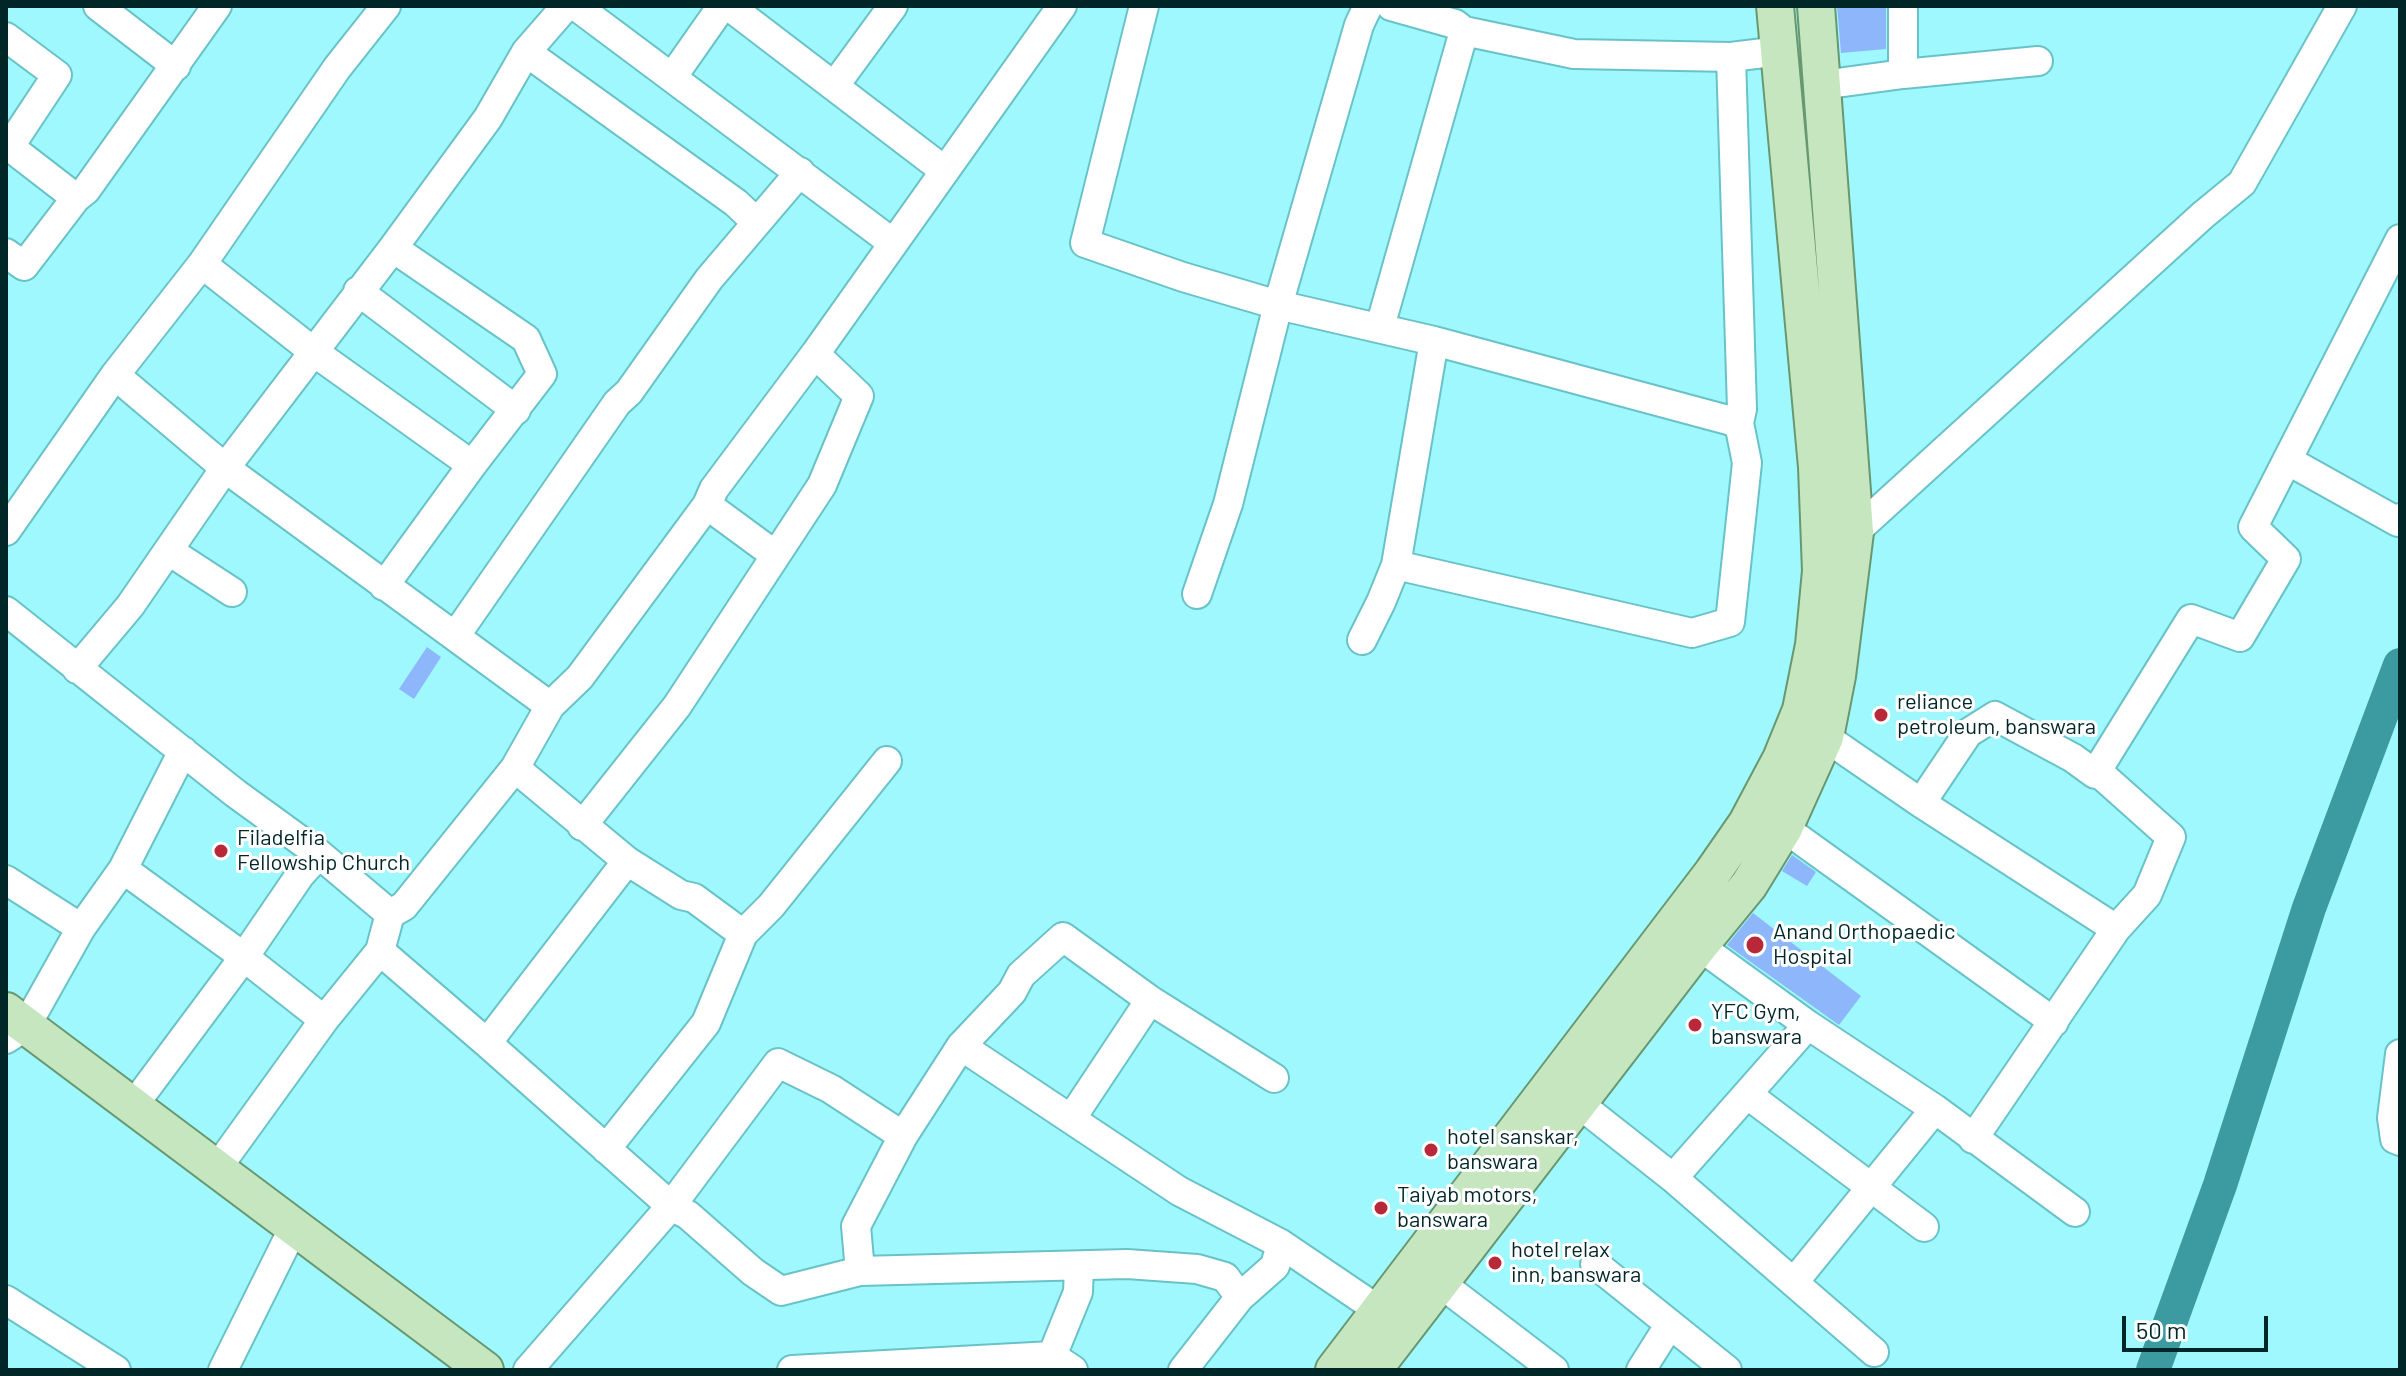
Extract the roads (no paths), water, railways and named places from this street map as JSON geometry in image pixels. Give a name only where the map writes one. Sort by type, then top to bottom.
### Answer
[{"type":"main road","points":[[1334,1370],[1713,872],[1747,823],[1781,759],[1801,710],[1814,645],[1821,571],[1817,467],[1775,6]]},
{"type":"main road","points":[[1373,1370],[1749,885],[1784,828],[1825,737],[1837,676],[1855,532],[1816,6]]},
{"type":"main road","points":[[13,1025],[133,1106],[485,1370]]},
{"type":"street","points":[[98,6],[176,66]]},
{"type":"street","points":[[6,253],[24,266],[76,198],[86,190],[217,6]]},
{"type":"street","points":[[6,531],[115,375],[202,264],[337,68],[386,6]]},
{"type":"street","points":[[77,669],[130,606],[225,468],[488,118],[526,52],[566,6]]},
{"type":"street","points":[[576,6],[893,243]]},
{"type":"street","points":[[673,76],[722,6]]},
{"type":"street","points":[[729,6],[945,171]]},
{"type":"street","points":[[835,85],[893,6]]},
{"type":"street","points":[[216,1170],[324,1020],[380,951],[390,914],[404,906],[515,768],[550,706],[580,677],[707,505],[714,489],[815,354],[1062,6]]},
{"type":"street","points":[[1144,6],[1085,243],[1278,305],[1380,327],[1739,423]]},
{"type":"street","points":[[1197,594],[1228,504],[1278,305],[1355,40],[1368,6]]},
{"type":"street","points":[[1391,6],[1455,24],[1464,31],[1574,54],[1731,57],[1780,51]]},
{"type":"street","points":[[1903,6],[1903,74]]},
{"type":"street","points":[[1855,532],[2242,183],[2342,6]]},
{"type":"street","points":[[1380,327],[1464,31]]},
{"type":"street","points":[[6,37],[57,75],[8,145],[76,198]]},
{"type":"street","points":[[526,52],[736,203],[756,222]]},
{"type":"street","points":[[1396,565],[1692,633],[1730,622],[1747,463],[1739,423],[1742,409],[1731,57]]},
{"type":"street","points":[[1822,85],[2038,61]]},
{"type":"street","points":[[456,635],[617,403],[629,392],[709,279],[800,172]]},
{"type":"street","points":[[1921,803],[1968,733],[1995,716],[2073,758],[2095,774],[2191,619],[2240,637],[2286,559],[2253,527],[2400,239]]},
{"type":"street","points":[[384,586],[542,374],[526,339],[393,248]]},
{"type":"street","points":[[202,264],[314,352],[472,465]]},
{"type":"street","points":[[358,291],[516,410]]},
{"type":"street","points":[[1362,640],[1396,565],[1434,341]]},
{"type":"street","points":[[582,826],[677,706],[822,485],[859,396],[815,354]]},
{"type":"street","points":[[115,375],[225,468],[550,706]]},
{"type":"street","points":[[2287,460],[2398,522],[2400,518]]},
{"type":"street","points":[[707,505],[775,555]]},
{"type":"street","points":[[169,551],[232,592]]},
{"type":"street","points":[[6,611],[235,793],[319,854],[390,914]]},
{"type":"street","points":[[1825,737],[2116,929]]},
{"type":"street","points":[[13,1025],[123,869],[183,751]]},
{"type":"street","points":[[606,1149],[706,1023],[743,934],[771,906],[887,761]]},
{"type":"street","points":[[515,768],[627,861],[681,895],[694,898],[743,934]]},
{"type":"street","points":[[1973,1139],[2116,929],[2147,895],[2171,837],[2097,771]]},
{"type":"street","points":[[1784,828],[2054,1022]]},
{"type":"street","points":[[133,1106],[244,957],[300,875],[319,854]]},
{"type":"street","points":[[487,1043],[627,861]]},
{"type":"street","points":[[123,869],[324,1020]]},
{"type":"street","points":[[6,880],[81,928]]},
{"type":"street","points":[[860,1271],[856,1226],[903,1136],[961,1046],[1012,992],[1021,975],[1063,937],[1150,1000],[1274,1078]]},
{"type":"street","points":[[1699,946],[1808,1025],[1935,1109],[2075,1212]]},
{"type":"street","points":[[380,951],[671,1206],[688,1215],[753,1272],[781,1291],[860,1271],[1127,1264],[1197,1269],[1225,1277],[1240,1297]]},
{"type":"street","points":[[1071,1119],[1150,1000]]},
{"type":"street","points":[[1673,1178],[1808,1025]]},
{"type":"street","points":[[961,1046],[1179,1191],[1281,1244],[1380,1311]]},
{"type":"street","points":[[2400,1054],[2392,1118],[2395,1139],[2400,1141]]},
{"type":"street","points":[[528,1370],[671,1206],[778,1063],[831,1089],[903,1136]]},
{"type":"street","points":[[1748,1095],[1924,1227]]},
{"type":"street","points":[[1578,1103],[1673,1178],[1874,1352]]},
{"type":"street","points":[[1794,1282],[1935,1109]]},
{"type":"street","points":[[223,1370],[294,1227]]},
{"type":"street","points":[[1183,1370],[1240,1297],[1275,1266],[1281,1244]]},
{"type":"street","points":[[1595,1264],[1727,1370]]},
{"type":"street","points":[[792,1370],[1056,1365],[1078,1292],[1079,1266]]},
{"type":"street","points":[[1440,1283],[1554,1370]]},
{"type":"street","points":[[11,1315],[116,1370]]},
{"type":"street","points":[[1641,1370],[1670,1324]]},
{"type":"waterway","points":[[2153,1370],[2220,1185],[2309,908],[2400,665]]},
{"type":"place","name":"reliance petroleum, banswara","points":[[1881,715]]},
{"type":"place","name":"Filadelfia Fellowship Church","points":[[221,851]]},
{"type":"place","name":"Anand Orthopaedic Hospital","points":[[1755,945]]},
{"type":"place","name":"YFC Gym, banswara","points":[[1695,1025]]},
{"type":"place","name":"hotel sanskar, banswara","points":[[1431,1150]]},
{"type":"place","name":"Taiyab motors, banswara","points":[[1381,1208]]},
{"type":"place","name":"hotel relax inn, banswara","points":[[1495,1263]]}]
